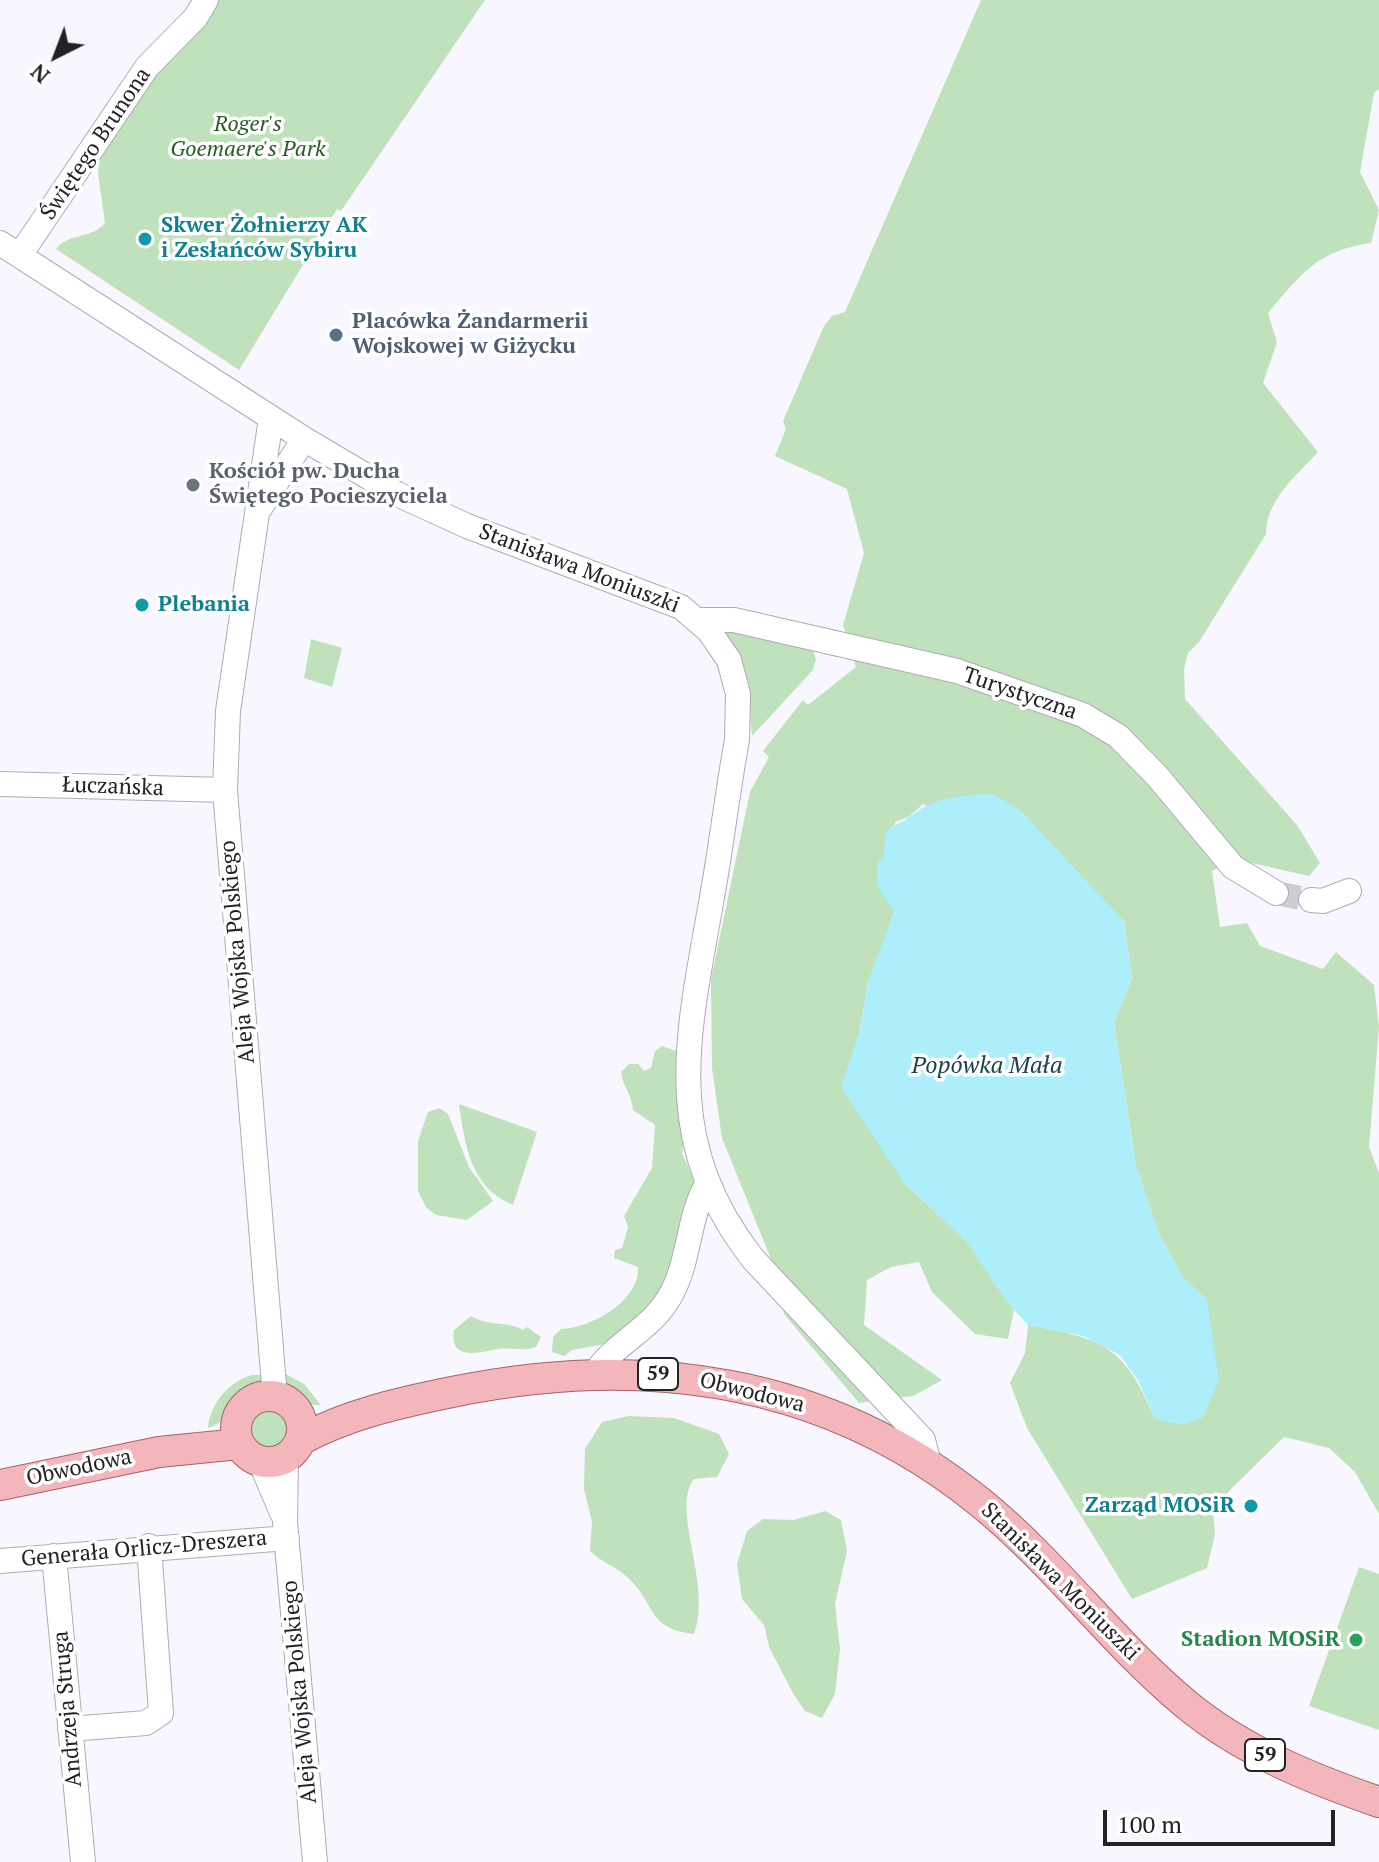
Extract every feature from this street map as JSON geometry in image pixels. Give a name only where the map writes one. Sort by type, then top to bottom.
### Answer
[{"type":"main road","name":"Obwodowa","points":[[0,1485],[159,1452],[264,1445],[373,1408],[517,1379],[595,1373],[705,1379],[766,1393],[864,1429],[929,1464]]},
{"type":"main road","points":[[250,1402],[285,1403],[301,1424],[264,1445],[250,1402]]},
{"type":"main road","name":"Obwodowa","points":[[285,1403],[373,1408]]},
{"type":"main road","name":"Stanisława Moniuszki","points":[[929,1464],[982,1503],[1034,1551],[1189,1707],[1248,1746],[1297,1771],[1379,1802]]},
{"type":"street","name":"Świętego Brunona","points":[[10,249],[143,73],[196,17],[206,0]]},
{"type":"street","name":"Stanisława Moniuszki","points":[[10,249],[304,439],[430,510],[681,607],[721,644],[729,660],[739,707],[691,1024],[689,1112],[706,1186],[731,1231],[753,1259],[923,1440],[929,1464]]},
{"type":"street","name":"Aleja Wojska Polskiego","points":[[271,418],[228,711],[225,790],[285,1403]]},
{"type":"street","name":"Aleja Wojska Polskiego","points":[[258,509],[304,439]]},
{"type":"street","name":"Turystyczna","points":[[697,620],[734,620],[945,668],[1019,690],[1083,715],[1118,736],[1158,777],[1233,867],[1276,893]]},
{"type":"street","name":"Łuczańska","points":[[0,784],[225,790]]},
{"type":"street","points":[[1311,900],[1323,901],[1349,891]]},
{"type":"street","points":[[595,1373],[604,1359],[645,1328],[668,1301],[684,1264],[696,1205],[706,1186]]},
{"type":"street","name":"Aleja Wojska Polskiego","points":[[264,1445],[286,1530],[315,1862]]},
{"type":"street","name":"Generała Orlicz-Dreszera","points":[[0,1561],[286,1530]]},
{"type":"street","points":[[70,1729],[146,1723],[161,1713],[149,1546]]},
{"type":"street","name":"Andrzeja Struga","points":[[54,1556],[83,1862]]},
{"type":"green space","name":"Roger's Goemaere's Park","points":[[218,0],[485,0],[341,211],[337,209],[239,370],[56,249],[67,240],[94,232],[105,223],[98,173],[100,152],[157,67],[198,27]]},
{"type":"green space","points":[[981,0],[1379,0],[1379,89],[1374,93],[1360,172],[1379,210],[1371,243],[1337,251],[1312,266],[1268,313],[1277,342],[1263,383],[1318,452],[1277,499],[1267,522],[1266,534],[1199,642],[1188,653],[1184,669],[1185,699],[1297,825],[1320,863],[1309,876],[1234,859],[1212,871],[1220,927],[1247,923],[1260,946],[1323,969],[1336,952],[1374,985],[1379,1027],[1369,1147],[1379,1173],[1379,1514],[1355,1472],[1329,1448],[1284,1437],[1231,1489],[1213,1512],[1215,1534],[1207,1568],[1132,1599],[1027,1428],[1010,1383],[1025,1353],[1028,1325],[1076,1335],[1094,1342],[1121,1360],[1144,1394],[1155,1419],[1207,1299],[1183,1278],[1159,1234],[1136,1166],[1114,1022],[1132,978],[1124,921],[1073,870],[923,804],[909,817],[895,822],[894,911],[882,952],[868,982],[860,1028],[903,1182],[967,1242],[1014,1310],[1008,1339],[975,1334],[932,1292],[919,1262],[891,1267],[867,1280],[864,1325],[942,1380],[913,1396],[859,1403],[784,1314],[777,1274],[722,1138],[712,1068],[711,979],[750,792],[769,757],[763,751],[803,700],[808,705],[856,667],[843,625],[864,553],[847,489],[775,456],[786,429],[783,421],[824,326],[832,316],[845,312]]},
{"type":"green space","points":[[725,628],[812,648],[816,659],[813,670],[752,736],[749,699],[722,631]]},
{"type":"green space","points":[[311,639],[342,648],[332,687],[304,678]]},
{"type":"green space","points":[[662,1046],[679,1052],[686,1124],[682,1154],[695,1181],[669,1278],[649,1306],[605,1344],[572,1350],[564,1356],[552,1352],[553,1337],[561,1329],[586,1324],[612,1310],[631,1291],[636,1279],[638,1267],[614,1258],[615,1250],[622,1248],[628,1227],[624,1216],[652,1168],[655,1125],[633,1110],[621,1072],[629,1064],[638,1064],[644,1071],[651,1068],[655,1051]]},
{"type":"green space","points":[[459,1104],[537,1132],[513,1205],[487,1187],[472,1163]]},
{"type":"green space","points":[[439,1108],[448,1114],[469,1167],[493,1201],[467,1220],[436,1215],[426,1207],[418,1191],[418,1141],[428,1112]]},
{"type":"green space","points":[[471,1316],[523,1330],[527,1327],[541,1337],[536,1347],[531,1348],[460,1351],[454,1340],[454,1330]]},
{"type":"green space","points":[[282,1372],[304,1384],[321,1405],[294,1397]]},
{"type":"green space","points":[[252,1375],[264,1375],[256,1388],[241,1398],[221,1421],[208,1428],[212,1410],[222,1395],[228,1388]]},
{"type":"green space","points":[[269,1409],[284,1415],[290,1430],[284,1445],[269,1451],[254,1445],[248,1430],[254,1415]]},
{"type":"green space","points":[[629,1416],[674,1418],[719,1434],[729,1454],[717,1477],[694,1479],[688,1492],[688,1528],[699,1594],[694,1634],[679,1631],[659,1620],[626,1576],[590,1551],[592,1522],[584,1489],[585,1449],[602,1422]]},
{"type":"green space","points":[[825,1511],[841,1520],[847,1551],[835,1604],[840,1649],[835,1694],[822,1718],[805,1711],[794,1695],[769,1647],[764,1625],[742,1599],[737,1564],[747,1531],[763,1519],[794,1520]]},
{"type":"green space","name":"Stadion MOSiR","points":[[1359,1567],[1379,1574],[1379,1730],[1309,1706]]},
{"type":"water","name":"Popówka Mała","points":[[994,794],[1021,811],[1124,921],[1132,978],[1114,1022],[1136,1166],[1159,1234],[1183,1278],[1207,1299],[1219,1381],[1203,1417],[1183,1425],[1155,1419],[1139,1382],[1120,1355],[1083,1336],[1028,1325],[1006,1301],[967,1242],[903,1182],[841,1087],[860,1029],[868,982],[894,911],[877,887],[877,863],[884,856],[887,831],[940,800]]},
{"type":"tunnel","points":[[1276,893],[1311,900]]},
{"type":"place","name":"Skwer Żołnierzy AK i Zesłańców Sybiru","points":[[145,239]]},
{"type":"place","name":"Placówka Żandarmerii Wojskowej w Giżycku","points":[[336,335]]},
{"type":"place","name":"Kościół pw. Ducha Świętego Pocieszyciela","points":[[193,485]]},
{"type":"place","name":"Plebania","points":[[142,605]]},
{"type":"place","name":"Zarząd MOSiR","points":[[1251,1506]]},
{"type":"place","name":"Stadion MOSiR","points":[[1356,1640]]}]
